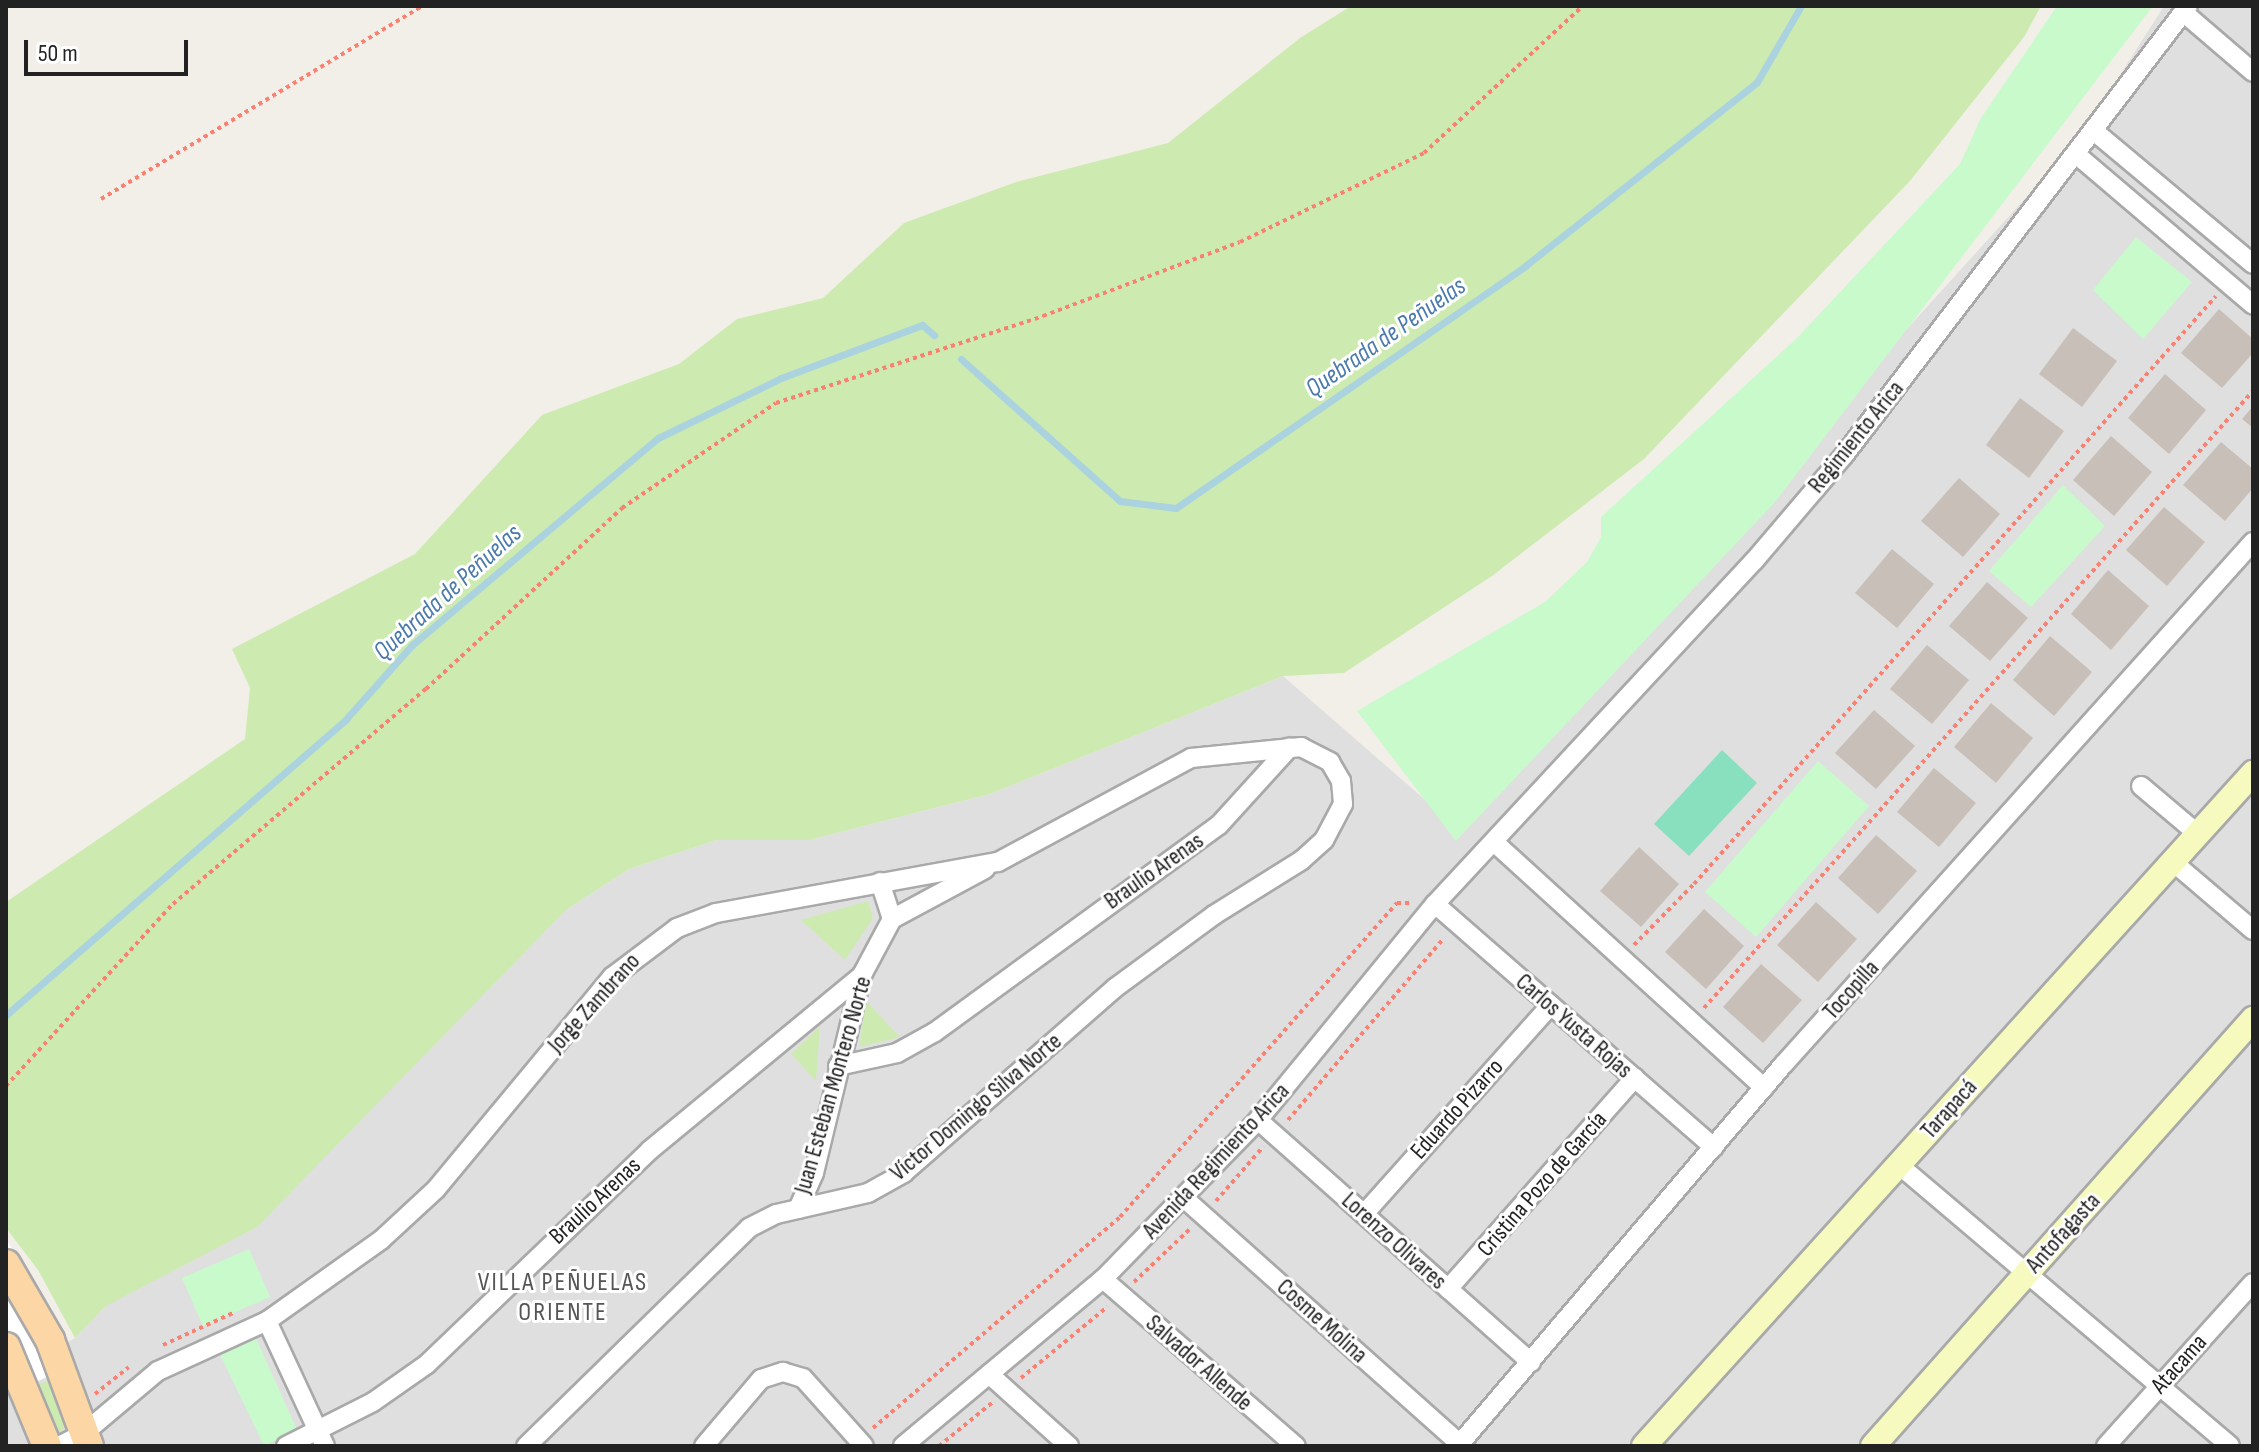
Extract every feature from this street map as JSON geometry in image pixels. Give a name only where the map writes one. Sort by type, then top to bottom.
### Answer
[{"type":"main road","name":"Tarapacá","points":[[1653,1443],[2253,773]]},
{"type":"main road","name":"Antofagasta","points":[[1873,1446],[2253,1019]]},
{"type":"main road","points":[[6,1264],[36,1311],[62,1369],[77,1442]]},
{"type":"main road","points":[[6,1347],[47,1446]]},
{"type":"street","points":[[2186,9],[2253,72]]},
{"type":"street","name":"Regimiento Arica","points":[[1494,842],[1835,466],[2077,155],[2186,9]]},
{"type":"street","points":[[2094,131],[2253,264]]},
{"type":"street","points":[[2077,155],[2253,305]]},
{"type":"street","name":"Tocopilla","points":[[1459,1445],[1764,1088],[2253,542]]},
{"type":"street","name":"Jorge Zambrano","points":[[77,1442],[158,1371],[267,1321],[352,1264],[409,1215],[612,977],[642,949],[716,913],[998,862],[1191,758],[1290,747],[1312,750],[1330,762],[1341,781],[1343,804]]},
{"type":"street","name":"Braulio Arenas","points":[[838,1066],[897,1053],[935,1032],[1219,825],[1290,747]]},
{"type":"street","points":[[2141,786],[2198,834]]},
{"type":"street","name":"Víctor Domingo Silva Norte","points":[[526,1446],[749,1228],[798,1209],[848,1200],[904,1173],[1115,988],[1214,915],[1302,860],[1324,840],[1343,804]]},
{"type":"street","points":[[1494,842],[1764,1088]]},
{"type":"street","name":"Avenida Regimiento Arica","points":[[903,1446],[1103,1279],[1185,1199],[1258,1120],[1435,904],[1494,842]]},
{"type":"street","points":[[880,882],[892,919],[998,862]]},
{"type":"street","points":[[2173,862],[2253,930]]},
{"type":"street","name":"Carlos Yusta Rojas","points":[[1435,904],[1714,1147]]},
{"type":"street","name":"Juan Esteban Montero Norte","points":[[798,1209],[814,1173],[862,975],[892,919]]},
{"type":"street","name":"Braulio Arenas","points":[[286,1446],[321,1438],[427,1364],[650,1150],[862,975]]},
{"type":"street","name":"Eduardo Pizarro","points":[[1364,1214],[1551,1005]]},
{"type":"street","name":"Cristina Pozo de García","points":[[1448,1289],[1635,1078]]},
{"type":"street","name":"Lorenzo Olivares","points":[[1258,1120],[1531,1362]]},
{"type":"street","points":[[1899,1165],[2230,1446]]},
{"type":"street","name":"Cosme Molina","points":[[1185,1199],[1459,1445]]},
{"type":"street","name":"Salvador Allende","points":[[1103,1279],[1296,1446]]},
{"type":"street","name":"Atacama","points":[[2106,1446],[2253,1283]]},
{"type":"street","points":[[267,1321],[321,1438]]},
{"type":"street","points":[[704,1446],[761,1379],[783,1372],[803,1378],[862,1443]]},
{"type":"street","points":[[989,1374],[1069,1446]]},
{"type":"path","points":[[101,199],[422,6]]},
{"type":"path","points":[[6,1086],[173,904],[426,689],[635,499],[776,403],[1043,316],[1240,242],[1424,153],[1583,6]]},
{"type":"path","points":[[1621,958],[1694,884],[2228,283]]},
{"type":"path","points":[[1692,1022],[2253,391]]},
{"type":"path","points":[[862,1443],[1120,1217],[1397,903],[1435,904]]},
{"type":"shaded area","points":[[2164,6],[2253,6],[2253,1446],[6,1446],[6,1376],[75,1338],[106,1306],[566,910],[629,869],[717,840],[809,840],[990,794],[1283,676],[1431,805],[1450,833],[2080,138]]},
{"type":"green space","name":"Quebrada de Peñuelas","points":[[1351,6],[2041,6],[2024,37],[1910,181],[1644,459],[1492,576],[1344,673],[1283,676],[990,794],[809,840],[717,840],[629,869],[566,910],[257,1227],[106,1306],[75,1338],[38,1270],[6,1228],[6,902],[245,739],[250,688],[232,649],[415,554],[542,415],[679,364],[737,319],[823,298],[904,223],[1016,182],[1168,143],[1300,38]]},
{"type":"green space","points":[[2057,6],[2153,6],[1776,501],[1456,841],[1357,711],[1545,602],[1587,562],[1601,537],[1601,517],[1797,338],[1960,164],[1981,118]]},
{"type":"green space","points":[[2136,237],[2192,282],[2143,339],[2093,290]]},
{"type":"green space","points":[[2063,485],[2105,526],[2031,607],[1989,571]]},
{"type":"green space","points":[[1722,750],[1757,783],[1689,856],[1654,824]]},
{"type":"green space","points":[[1818,761],[1869,806],[1756,937],[1705,892]]},
{"type":"green space","points":[[868,901],[873,918],[845,960],[801,920]]},
{"type":"green space","points":[[866,1001],[900,1037],[859,1047]]},
{"type":"green space","points":[[820,1026],[816,1081],[791,1054]]},
{"type":"green space","points":[[249,1249],[270,1297],[203,1326],[182,1278]]},
{"type":"green space","points":[[255,1336],[297,1430],[264,1446],[219,1352]]},
{"type":"green space","points":[[49,1380],[65,1428],[55,1435],[35,1386]]},
{"type":"pier","points":[[6,1239],[50,1307],[76,1364],[9,1394]]},
{"type":"building","points":[[2219,309],[2253,339],[2253,353],[2222,388],[2181,353]]},
{"type":"building","points":[[2073,328],[2117,361],[2082,407],[2039,374]]},
{"type":"building","points":[[2165,374],[2206,410],[2169,454],[2128,418]]},
{"type":"building","points":[[2020,398],[2064,431],[2029,478],[1986,445]]},
{"type":"building","points":[[2253,406],[2253,428],[2242,419]]},
{"type":"building","points":[[2111,436],[2152,472],[2114,516],[2073,480]]},
{"type":"building","points":[[2221,442],[2253,469],[2253,488],[2225,521],[2183,485]]},
{"type":"building","points":[[1959,478],[2000,514],[1963,557],[1921,521]]},
{"type":"building","points":[[2164,507],[2205,542],[2167,586],[2126,550]]},
{"type":"building","points":[[1892,549],[1934,584],[1897,628],[1855,593]]},
{"type":"building","points":[[2108,570],[2149,606],[2111,650],[2071,614]]},
{"type":"building","points":[[1987,582],[2028,618],[1990,661],[1949,626]]},
{"type":"building","points":[[2050,636],[2092,672],[2054,716],[2013,680]]},
{"type":"building","points":[[1927,645],[1969,680],[1932,724],[1890,689]]},
{"type":"building","points":[[1991,703],[2033,738],[1996,783],[1954,747]]},
{"type":"building","points":[[1874,710],[1915,746],[1876,789],[1835,753]]},
{"type":"building","points":[[1934,768],[1976,803],[1939,847],[1897,812]]},
{"type":"building","points":[[1876,835],[1917,871],[1878,914],[1838,878]]},
{"type":"building","points":[[1639,847],[1679,884],[1641,927],[1600,891]]},
{"type":"building","points":[[1816,902],[1857,939],[1818,982],[1777,945]]},
{"type":"building","points":[[1704,909],[1744,946],[1706,989],[1665,952]]},
{"type":"building","points":[[1761,964],[1802,1000],[1763,1043],[1723,1007]]},
{"type":"waterway","name":"Quebrada de Peñuelas","points":[[961,359],[1120,501],[1176,508],[1525,266],[1757,82],[1801,6]]},
{"type":"waterway","name":"Quebrada de Peñuelas","points":[[6,1015],[346,719],[412,645],[658,438],[781,378],[922,325],[934,335]]},
{"type":"district","name":"VILLA PEÑUELAS ORIENTE","points":[[563,1298]]}]
